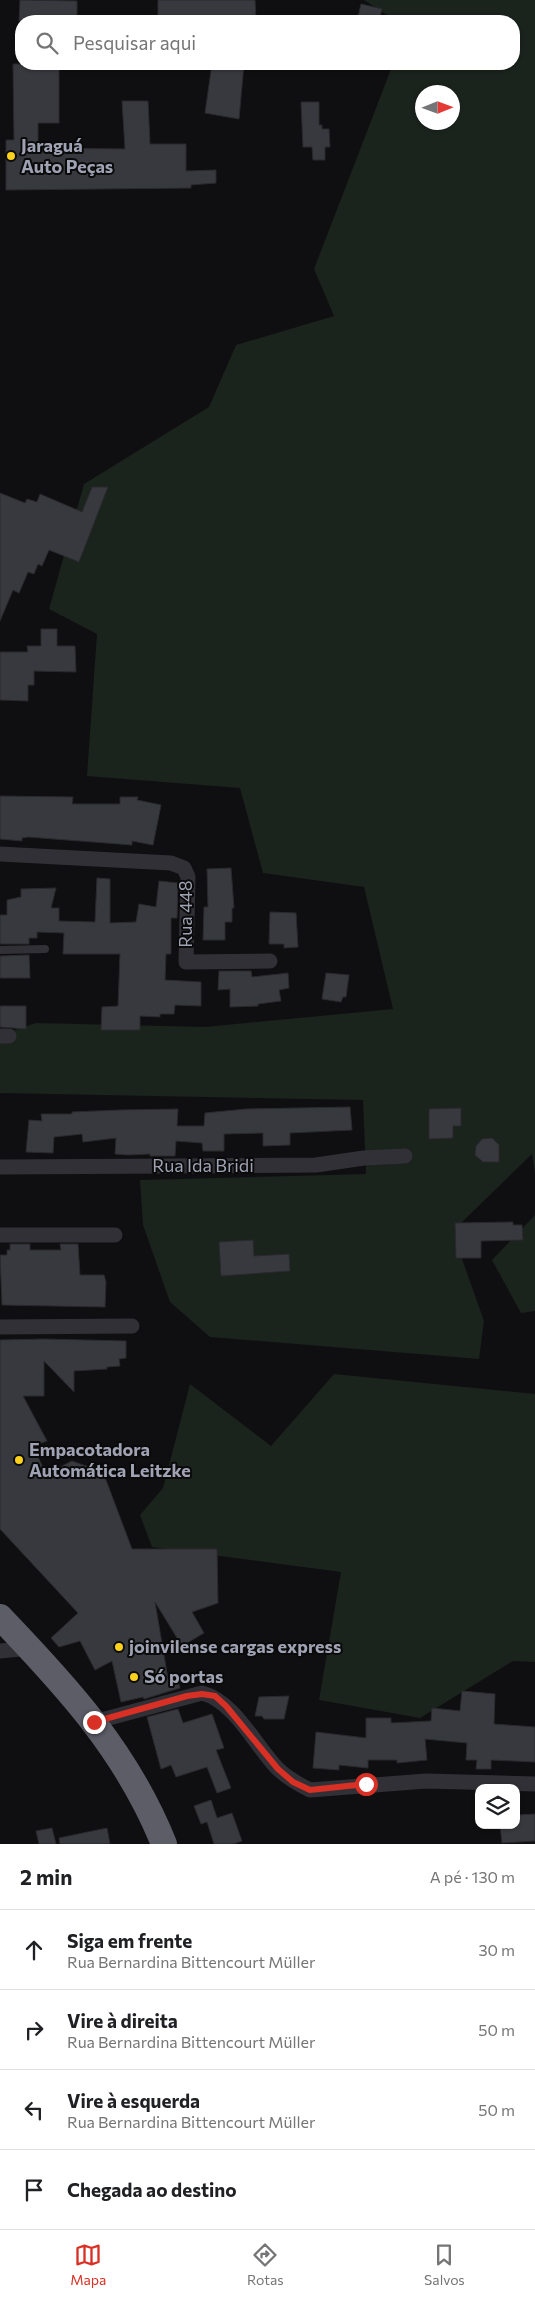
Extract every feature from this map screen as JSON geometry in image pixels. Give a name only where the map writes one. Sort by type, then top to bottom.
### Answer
[{"type":"highway","points":[[0,1617],[30,1648],[94,1722],[135,1781],[164,1844]]},
{"type":"street","name":"Rua 448","points":[[0,854],[171,862],[184,868],[188,877],[186,962],[270,961]]},
{"type":"street","name":"Rua Ida Bridi","points":[[0,1166],[316,1165],[364,1158],[405,1156]]},
{"type":"street","points":[[0,1235],[116,1235]]},
{"type":"street","points":[[0,1327],[132,1326]]},
{"type":"street","points":[[0,1651],[30,1648]]},
{"type":"street","points":[[94,1722],[202,1694],[215,1696],[226,1706],[278,1769],[293,1782],[310,1790],[426,1780],[535,1784]]},
{"type":"lane","points":[[0,950],[45,949]]},
{"type":"shaded area","points":[[364,0],[535,0],[535,1174],[532,1154],[461,1223],[461,1256],[484,1321],[479,1359],[210,1337],[170,1302],[143,1225],[140,1180],[366,1174],[363,1100],[0,1093],[0,1035],[36,1023],[205,1027],[393,1009],[364,887],[263,873],[240,788],[87,776],[97,634],[49,609],[84,484],[209,407],[236,345],[334,316],[314,269],[391,70],[520,70],[520,15],[387,15]]},
{"type":"shaded area","points":[[535,1215],[535,1311],[521,1313],[492,1260]]},
{"type":"shaded area","points":[[334,1374],[535,1394],[535,1662],[513,1661],[420,1718],[319,1700],[341,1572],[152,1547],[140,1515],[163,1488],[190,1384],[271,1446]]},
{"type":"building","points":[[20,0],[77,1],[77,15],[19,15]]},
{"type":"building","points":[[158,0],[255,0],[256,15],[158,15]]},
{"type":"building","points":[[361,4],[382,9],[380,15],[358,15]]},
{"type":"building","points":[[13,64],[15,64],[15,70],[59,70],[59,123],[38,123],[38,148],[125,149],[122,101],[148,101],[150,144],[186,144],[186,171],[216,170],[216,183],[191,185],[191,188],[6,190],[6,140],[14,140]]},
{"type":"building","points":[[211,70],[243,70],[239,119],[205,113]]},
{"type":"building","points":[[301,102],[319,102],[319,125],[322,125],[322,129],[329,129],[330,147],[325,147],[325,160],[313,160],[312,147],[303,147]]},
{"type":"building","points":[[92,487],[108,487],[79,562],[49,550],[42,566],[38,564],[34,574],[28,572],[19,593],[13,590],[0,621],[0,493],[25,503],[27,499],[37,502],[40,494],[82,512]]},
{"type":"building","points":[[41,629],[57,629],[57,646],[75,646],[76,672],[34,671],[34,685],[28,685],[28,701],[0,700],[0,652],[28,652],[27,646],[41,646]]},
{"type":"building","points":[[0,796],[73,797],[72,804],[120,804],[120,797],[138,797],[137,800],[161,805],[153,845],[132,841],[132,845],[28,837],[22,838],[22,841],[0,839]]},
{"type":"building","points":[[231,868],[234,908],[232,908],[232,922],[225,922],[225,940],[203,940],[204,907],[208,907],[207,869]]},
{"type":"building","points":[[97,878],[110,879],[110,923],[136,922],[139,904],[156,907],[159,881],[178,883],[177,918],[171,918],[171,954],[166,954],[165,980],[201,982],[201,1006],[175,1005],[174,1014],[160,1014],[160,1017],[140,1016],[140,1030],[101,1030],[102,1007],[118,1006],[120,954],[63,954],[64,933],[37,932],[37,938],[29,938],[29,944],[0,944],[0,915],[7,915],[7,900],[21,897],[21,889],[56,888],[51,908],[59,908],[59,921],[95,922]]},
{"type":"building","points":[[270,912],[296,913],[298,947],[284,948],[284,944],[269,944]]},
{"type":"building","points":[[29,955],[30,978],[0,978],[0,956]]},
{"type":"building","points":[[219,971],[251,971],[252,977],[288,973],[289,988],[279,990],[281,1001],[258,1004],[258,1006],[230,1007],[230,989],[218,990]]},
{"type":"building","points":[[326,973],[349,975],[346,997],[343,997],[341,1002],[322,999]]},
{"type":"building","points":[[0,1006],[26,1006],[26,1029],[0,1027]]},
{"type":"building","points":[[350,1107],[352,1130],[290,1133],[290,1145],[263,1146],[263,1133],[224,1134],[224,1151],[203,1151],[202,1143],[176,1141],[175,1156],[128,1155],[115,1154],[116,1138],[83,1142],[82,1134],[54,1137],[53,1153],[26,1152],[29,1120],[42,1121],[41,1114],[178,1109],[177,1126],[204,1126],[205,1113],[246,1109]]},
{"type":"building","points":[[461,1108],[461,1126],[453,1126],[453,1138],[429,1139],[429,1109]]},
{"type":"building","points":[[492,1138],[499,1145],[499,1162],[483,1162],[475,1155],[476,1146],[482,1139]]},
{"type":"building","points":[[513,1222],[513,1225],[522,1225],[523,1240],[481,1241],[481,1258],[456,1258],[455,1223]]},
{"type":"building","points":[[253,1240],[254,1256],[289,1254],[290,1271],[221,1276],[219,1242]]},
{"type":"building","points":[[10,1244],[30,1244],[30,1250],[61,1250],[60,1244],[78,1244],[80,1275],[104,1275],[106,1282],[105,1307],[2,1305],[0,1255],[7,1255],[7,1250],[10,1250]]},
{"type":"building","points":[[0,1340],[126,1341],[126,1358],[119,1359],[120,1366],[107,1367],[107,1369],[74,1371],[74,1392],[44,1361],[44,1396],[23,1396],[47,1441],[33,1446],[46,1474],[72,1461],[103,1472],[132,1549],[217,1549],[218,1603],[192,1612],[204,1633],[182,1646],[155,1602],[168,1679],[177,1677],[180,1688],[144,1699],[143,1697],[121,1702],[112,1661],[95,1670],[80,1641],[59,1647],[51,1638],[78,1613],[0,1529]]},
{"type":"building","points":[[462,1691],[495,1694],[494,1724],[535,1727],[535,1762],[491,1760],[491,1769],[476,1769],[477,1760],[466,1760],[467,1743],[425,1739],[427,1760],[397,1763],[397,1760],[368,1760],[368,1768],[339,1765],[339,1770],[313,1768],[316,1732],[366,1738],[366,1718],[391,1718],[391,1723],[431,1721],[432,1708],[460,1711]]},
{"type":"building","points":[[289,1696],[284,1719],[264,1719],[262,1716],[255,1716],[259,1697]]},
{"type":"building","points":[[178,1709],[183,1723],[212,1714],[224,1748],[216,1750],[231,1788],[217,1793],[207,1767],[176,1777],[171,1765],[161,1769],[147,1717]]},
{"type":"building","points":[[211,1800],[217,1818],[232,1813],[242,1841],[233,1844],[214,1844],[207,1822],[201,1824],[194,1806]]},
{"type":"building","points":[[535,1814],[535,1841],[502,1843],[500,1829],[520,1829],[520,1815]]},
{"type":"building","points":[[52,1828],[56,1844],[39,1844],[36,1831]]},
{"type":"building","points":[[107,1828],[110,1844],[60,1844],[59,1838]]},
{"type":"place","name":"Jaraguá Auto Peças","points":[[11,156]]},
{"type":"place","name":"Empacotadora Automática Leitzke","points":[[19,1460]]},
{"type":"place","name":"joinvilense cargas express","points":[[119,1647]]},
{"type":"place","name":"Só portas","points":[[134,1677]]},
{"type":"route","points":[[94,1722],[187,1696],[202,1694],[215,1696],[226,1706],[278,1769],[293,1782],[310,1790],[366,1784]]}]
